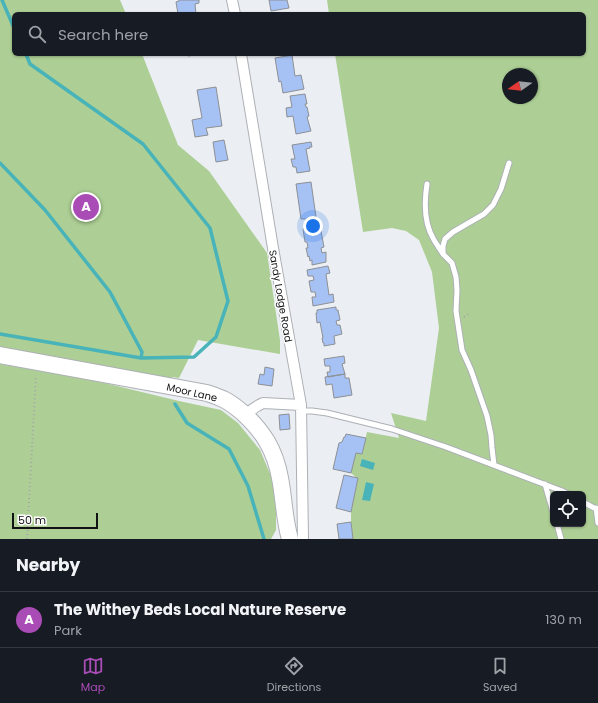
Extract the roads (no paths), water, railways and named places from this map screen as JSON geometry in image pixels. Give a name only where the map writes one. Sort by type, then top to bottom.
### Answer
[{"type":"main road","name":"Moor Lane","points":[[0,355],[207,393],[236,406],[261,432],[272,451],[280,478],[290,539]]},
{"type":"street","points":[[232,0],[235,12]]},
{"type":"street","name":"Sandy Lodge Road","points":[[241,56],[301,408],[303,539]]},
{"type":"street","points":[[246,415],[258,405],[263,403],[301,408]]},
{"type":"lane","points":[[443,254],[445,239],[453,232],[484,214],[493,205],[501,189],[509,163]]},
{"type":"lane","points":[[427,184],[425,202],[427,223],[433,239],[443,254],[452,263],[456,277],[456,311],[462,350],[472,370],[487,416],[491,435],[494,465]]},
{"type":"lane","points":[[301,408],[392,429],[446,447],[561,491]]},
{"type":"lane","points":[[545,484],[550,502]]},
{"type":"lane","points":[[586,504],[597,509],[598,523]]},
{"type":"lane","points":[[558,527],[561,539]]},
{"type":"water","points":[[362,459],[375,463],[373,470],[360,466]]},
{"type":"water","points":[[366,482],[374,484],[370,501],[362,500]]},
{"type":"waterway","points":[[2,0],[12,23]]},
{"type":"waterway","points":[[27,56],[30,64],[143,144],[210,228],[228,301],[216,337],[194,357],[141,358]]},
{"type":"waterway","points":[[0,163],[45,210],[110,292],[142,352],[141,358],[0,334]]},
{"type":"waterway","points":[[175,404],[187,423],[229,449],[248,486],[264,539]]},
{"type":"place","name":"The Withey Beds Local Nature Reserve","points":[[86,207]]}]
